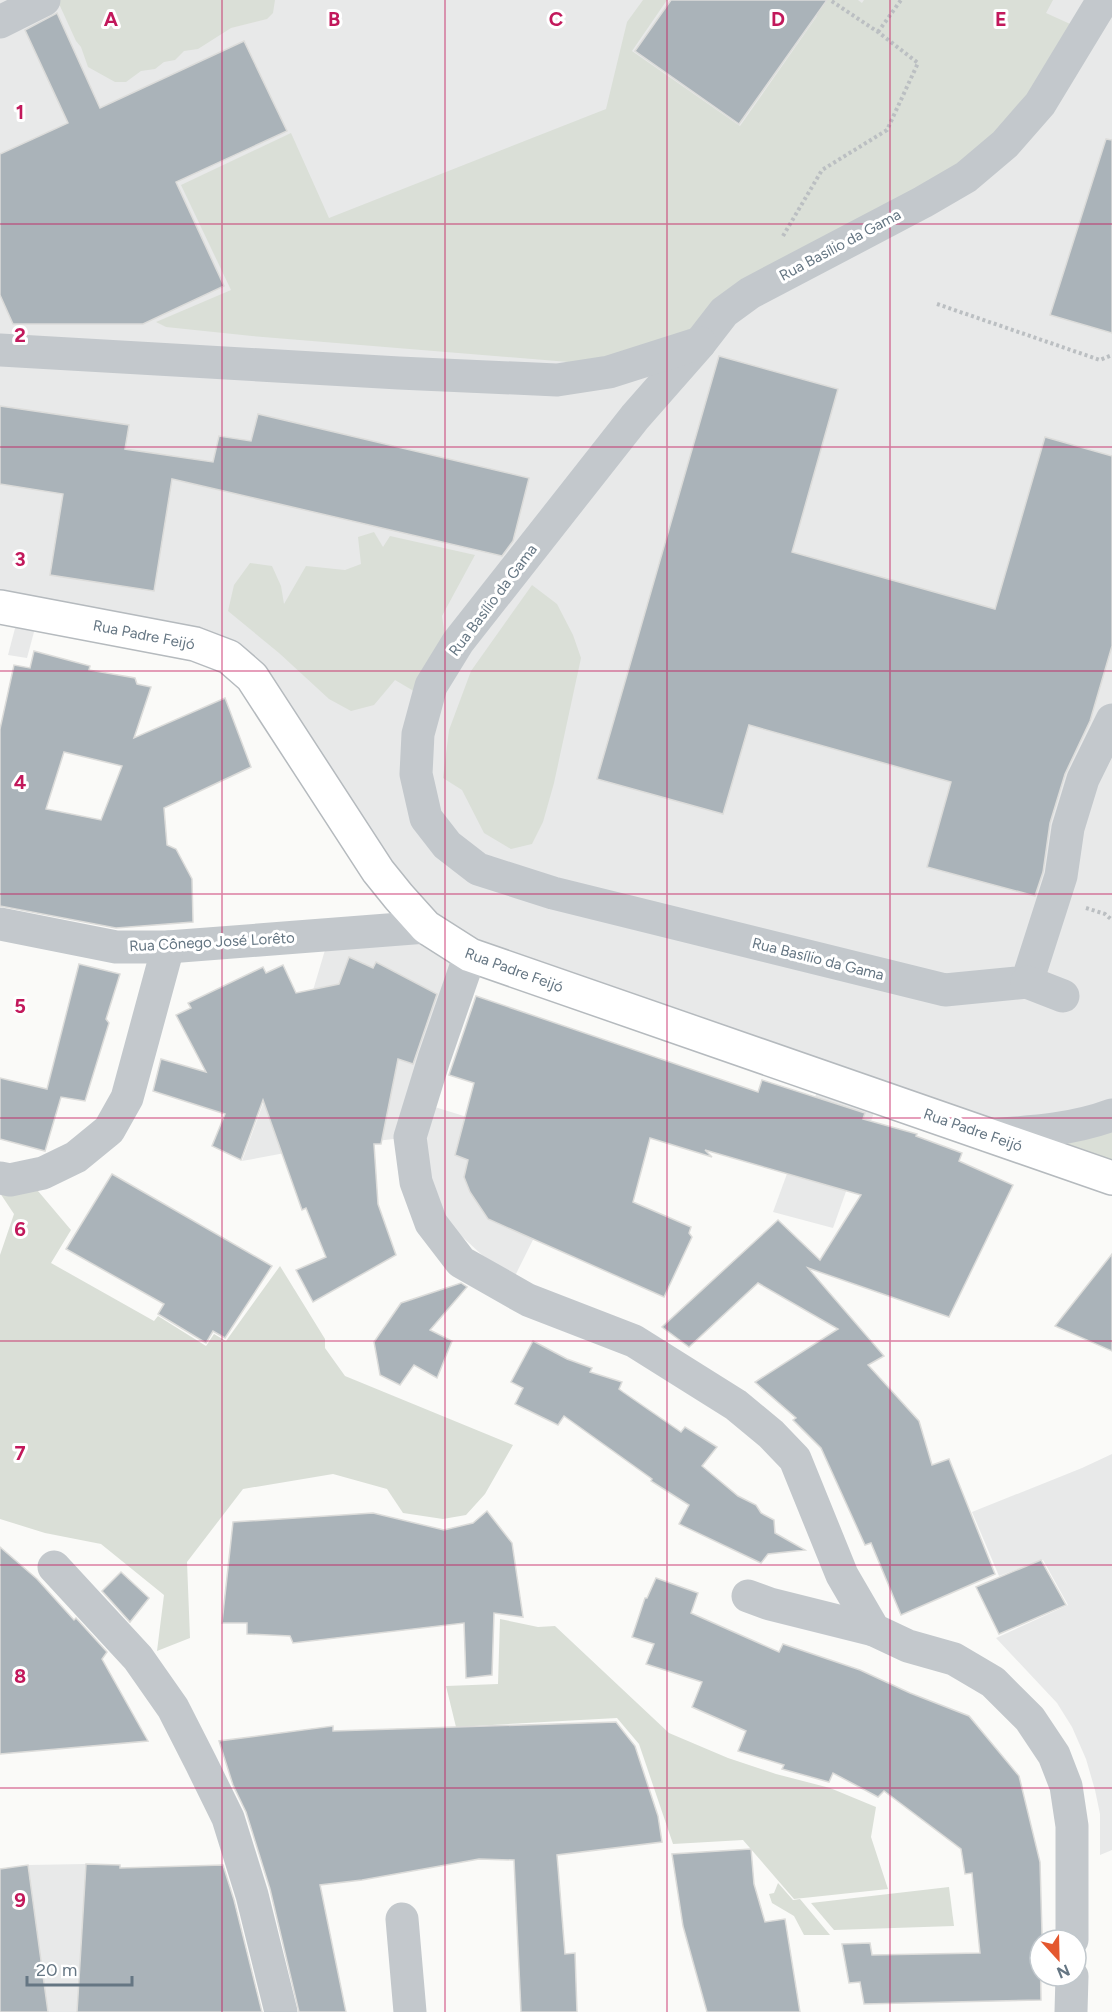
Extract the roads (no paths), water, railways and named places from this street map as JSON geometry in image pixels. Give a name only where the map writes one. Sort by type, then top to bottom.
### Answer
[{"type":"main road","name":"Rua Padre Feijó","points":[[0,607],[195,644],[229,657],[252,676],[378,871],[399,897],[426,927],[470,955],[1112,1178]]},
{"type":"street","points":[[0,22],[44,0]]},
{"type":"street","name":"Rua Basílio da Gama","points":[[1063,996],[1027,982],[945,990],[553,893],[478,869],[447,845],[426,818],[416,774],[418,734],[431,686],[466,633],[635,417],[724,312],[750,293],[966,177],[997,150],[1040,104],[1102,3]]},
{"type":"street","points":[[0,350],[557,380],[609,372],[700,343]]},
{"type":"street","points":[[1027,982],[1060,876],[1068,828],[1083,779],[1112,720]]},
{"type":"street","name":"Rua Cônego José Lorêto","points":[[0,924],[116,947],[168,948],[426,927]]},
{"type":"street","points":[[0,1178],[10,1180],[43,1173],[76,1157],[109,1130],[127,1098],[168,948]]},
{"type":"street","points":[[470,955],[410,1137],[416,1182],[431,1222],[461,1262],[528,1300],[634,1341],[736,1405],[771,1434],[795,1459],[842,1575],[874,1630]]},
{"type":"street","points":[[988,1135],[1053,1130],[1093,1122],[1112,1115]]},
{"type":"street","points":[[836,1562],[831,1587],[817,1600],[789,1606],[759,1600],[874,1630],[908,1646],[954,1659],[993,1682],[1030,1719],[1054,1755],[1066,1786],[1072,1826],[1072,1928]]},
{"type":"street","points":[[54,1567],[138,1659],[173,1708],[231,1829],[252,1895],[281,2012]]},
{"type":"street","points":[[402,1919],[410,2012]]},
{"type":"street","points":[[1071,2012],[1072,1988]]}]
